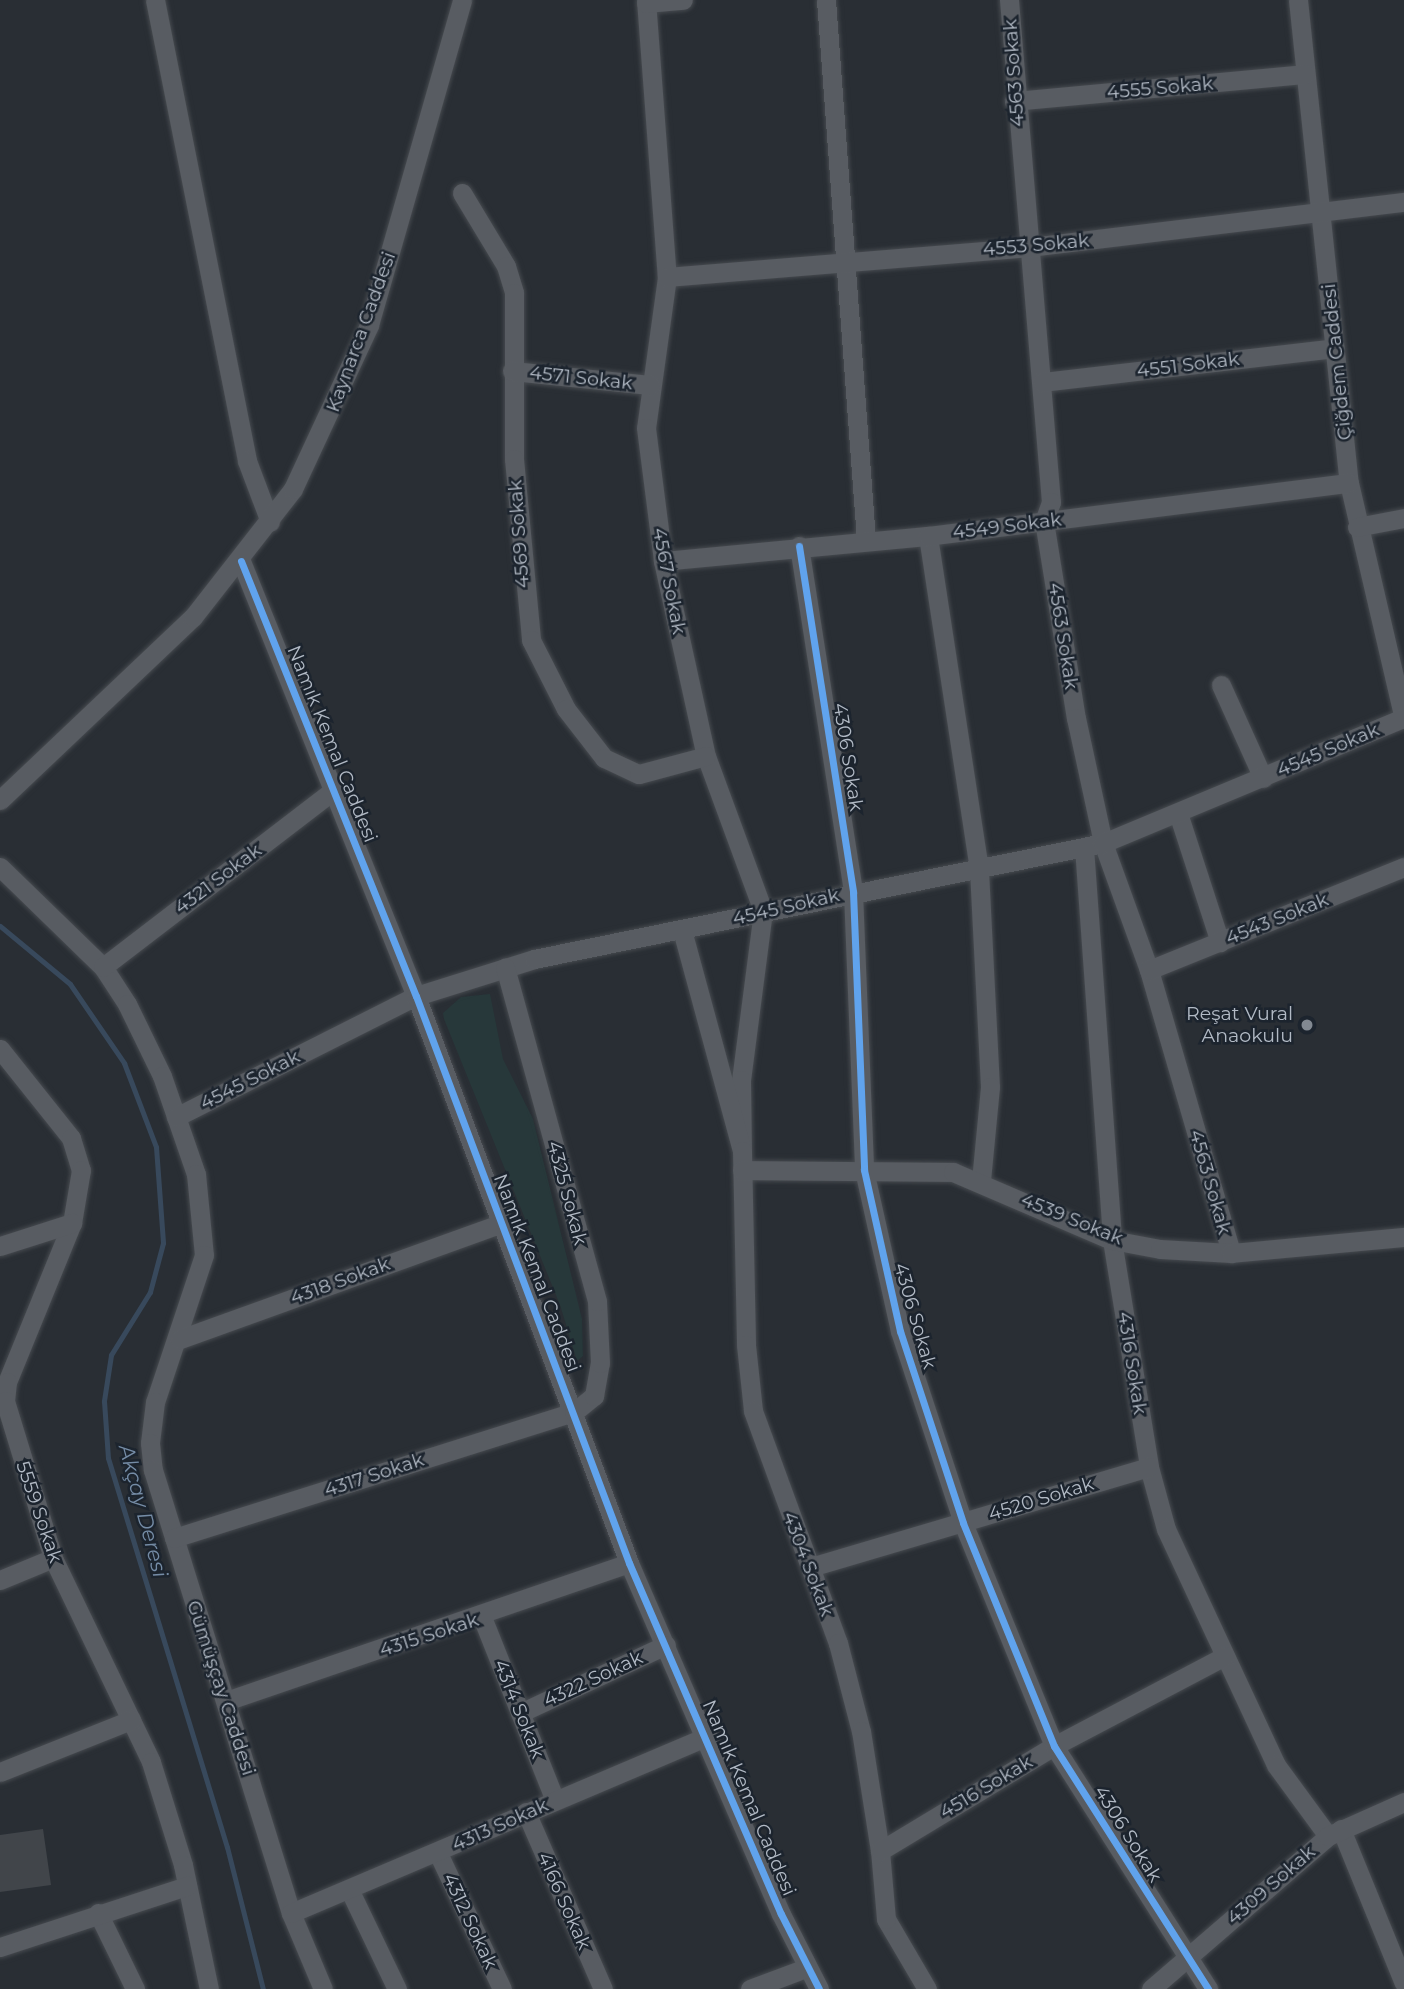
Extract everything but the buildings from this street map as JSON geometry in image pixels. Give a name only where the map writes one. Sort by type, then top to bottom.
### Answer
[{"type":"street","points":[[155,0],[247,461],[270,522]]},
{"type":"street","name":"Kaynarca Caddesi","points":[[0,800],[154,658],[242,561],[270,522],[322,435],[369,325],[463,0]]},
{"type":"street","points":[[646,1],[683,0]]},
{"type":"street","points":[[826,0],[866,540]]},
{"type":"street","name":"4563 Sokak","points":[[1009,0],[1014,101],[1030,247],[1051,502],[1044,521],[1093,845],[1149,970],[1231,1252]]},
{"type":"street","name":"Çiğdem Caddesi","points":[[1298,0],[1323,215],[1349,482],[1357,527],[1404,718]]},
{"type":"street","name":"4567 Sokak","points":[[646,1],[667,276],[646,428],[663,561],[706,757],[763,911],[741,1080],[742,1161]]},
{"type":"street","name":"4555 Sokak","points":[[1014,101],[1305,74]]},
{"type":"street","name":"4569 Sokak","points":[[462,193],[511,279],[512,371],[524,599],[534,647],[566,709],[604,758],[639,774],[706,757]]},
{"type":"street","name":"4553 Sokak","points":[[667,276],[1030,247],[1323,215],[1404,202]]},
{"type":"street","name":"4551 Sokak","points":[[1042,382],[1334,348]]},
{"type":"street","name":"4571 Sokak","points":[[512,371],[650,385]]},
{"type":"street","name":"4549 Sokak","points":[[663,561],[799,546],[928,536],[1349,482]]},
{"type":"street","points":[[1357,527],[1404,518]]},
{"type":"street","points":[[928,536],[979,870],[990,1087],[981,1181]]},
{"type":"street","name":"4306 Sokak","points":[[799,546],[853,892],[864,1170],[900,1331],[963,1522],[1054,1746],[1208,1989]]},
{"type":"street","name":"Namık Kemal Caddesi","points":[[242,561],[416,996],[629,1563],[708,1736],[806,1968],[819,1989]]},
{"type":"street","points":[[1221,685],[1263,778]]},
{"type":"street","name":"4545 Sokak","points":[[176,1116],[416,996],[505,967],[853,892],[979,870],[1093,845],[1178,813],[1404,718]]},
{"type":"street","name":"4321 Sokak","points":[[103,967],[334,790]]},
{"type":"street","points":[[1178,813],[1220,942]]},
{"type":"street","name":"4316 Sokak","points":[[1093,845],[1112,1240],[1149,1467],[1166,1529],[1276,1765],[1334,1833],[1404,1983]]},
{"type":"street","name":"Gümüşçay Caddesi","points":[[0,867],[103,967],[147,1040],[196,1174],[205,1226],[198,1285],[155,1402],[150,1443],[174,1538],[291,1913],[323,1989]]},
{"type":"street","name":"4543 Sokak","points":[[1149,970],[1404,867]]},
{"type":"street","points":[[682,930],[742,1161]]},
{"type":"street","name":"4325 Sokak","points":[[505,967],[597,1301],[598,1387],[574,1412]]},
{"type":"street","name":"5559 Sokak","points":[[0,1049],[78,1154],[81,1189],[72,1223],[7,1382],[3,1402],[53,1559],[151,1762],[187,1886],[209,1989]]},
{"type":"street","name":"4539 Sokak","points":[[742,1161],[864,1170],[953,1172],[981,1181],[1112,1240],[1160,1249],[1231,1252],[1404,1237]]},
{"type":"street","name":"4304 Sokak","points":[[742,1161],[743,1276],[753,1411],[811,1567],[861,1731],[880,1851]]},
{"type":"street","points":[[0,1246],[72,1223]]},
{"type":"street","name":"4318 Sokak","points":[[180,1339],[500,1224]]},
{"type":"street","name":"4317 Sokak","points":[[174,1538],[574,1412]]},
{"type":"street","name":"4520 Sokak","points":[[811,1567],[1149,1467]]},
{"type":"street","points":[[0,1580],[53,1559]]},
{"type":"street","name":"4315 Sokak","points":[[226,1701],[482,1618],[629,1563]]},
{"type":"street","name":"4314 Sokak","points":[[482,1618],[555,1800]]},
{"type":"street","name":"4322 Sokak","points":[[520,1713],[666,1645]]},
{"type":"street","name":"4516 Sokak","points":[[880,1851],[1054,1746],[1225,1656]]},
{"type":"street","points":[[0,1772],[131,1720]]},
{"type":"street","name":"4313 Sokak","points":[[291,1913],[350,1891],[526,1812],[708,1736]]},
{"type":"street","name":"4309 Sokak","points":[[1151,1989],[1334,1833],[1404,1802]]},
{"type":"street","name":"4166 Sokak","points":[[526,1812],[603,1989]]},
{"type":"street","points":[[880,1851],[886,1919],[927,1989]]},
{"type":"street","name":"4312 Sokak","points":[[438,1853],[502,1989]]},
{"type":"street","points":[[0,1947],[187,1886]]},
{"type":"street","points":[[350,1891],[397,1989]]},
{"type":"street","points":[[98,1913],[135,1989]]},
{"type":"street","points":[[750,1989],[806,1968]]},
{"type":"shaded area","points":[[490,994],[503,1059],[533,1119],[582,1319],[583,1356],[577,1361],[560,1305],[444,1019],[443,1013],[461,997]]},
{"type":"waterway","name":"Akçay Deresi","points":[[0,926],[70,984],[124,1063],[156,1147],[163,1243],[150,1292],[111,1355],[104,1401],[108,1458],[227,1847],[263,1989]]},
{"type":"cycle path","points":[[799,546],[853,892],[864,1170],[900,1331],[963,1523],[1054,1746],[1208,1989]]},
{"type":"cycle path","points":[[241,561],[416,996],[629,1563],[781,1914],[819,1989]]},
{"type":"place","name":"Reşat Vural Anaokulu","points":[[1307,1025]]}]
